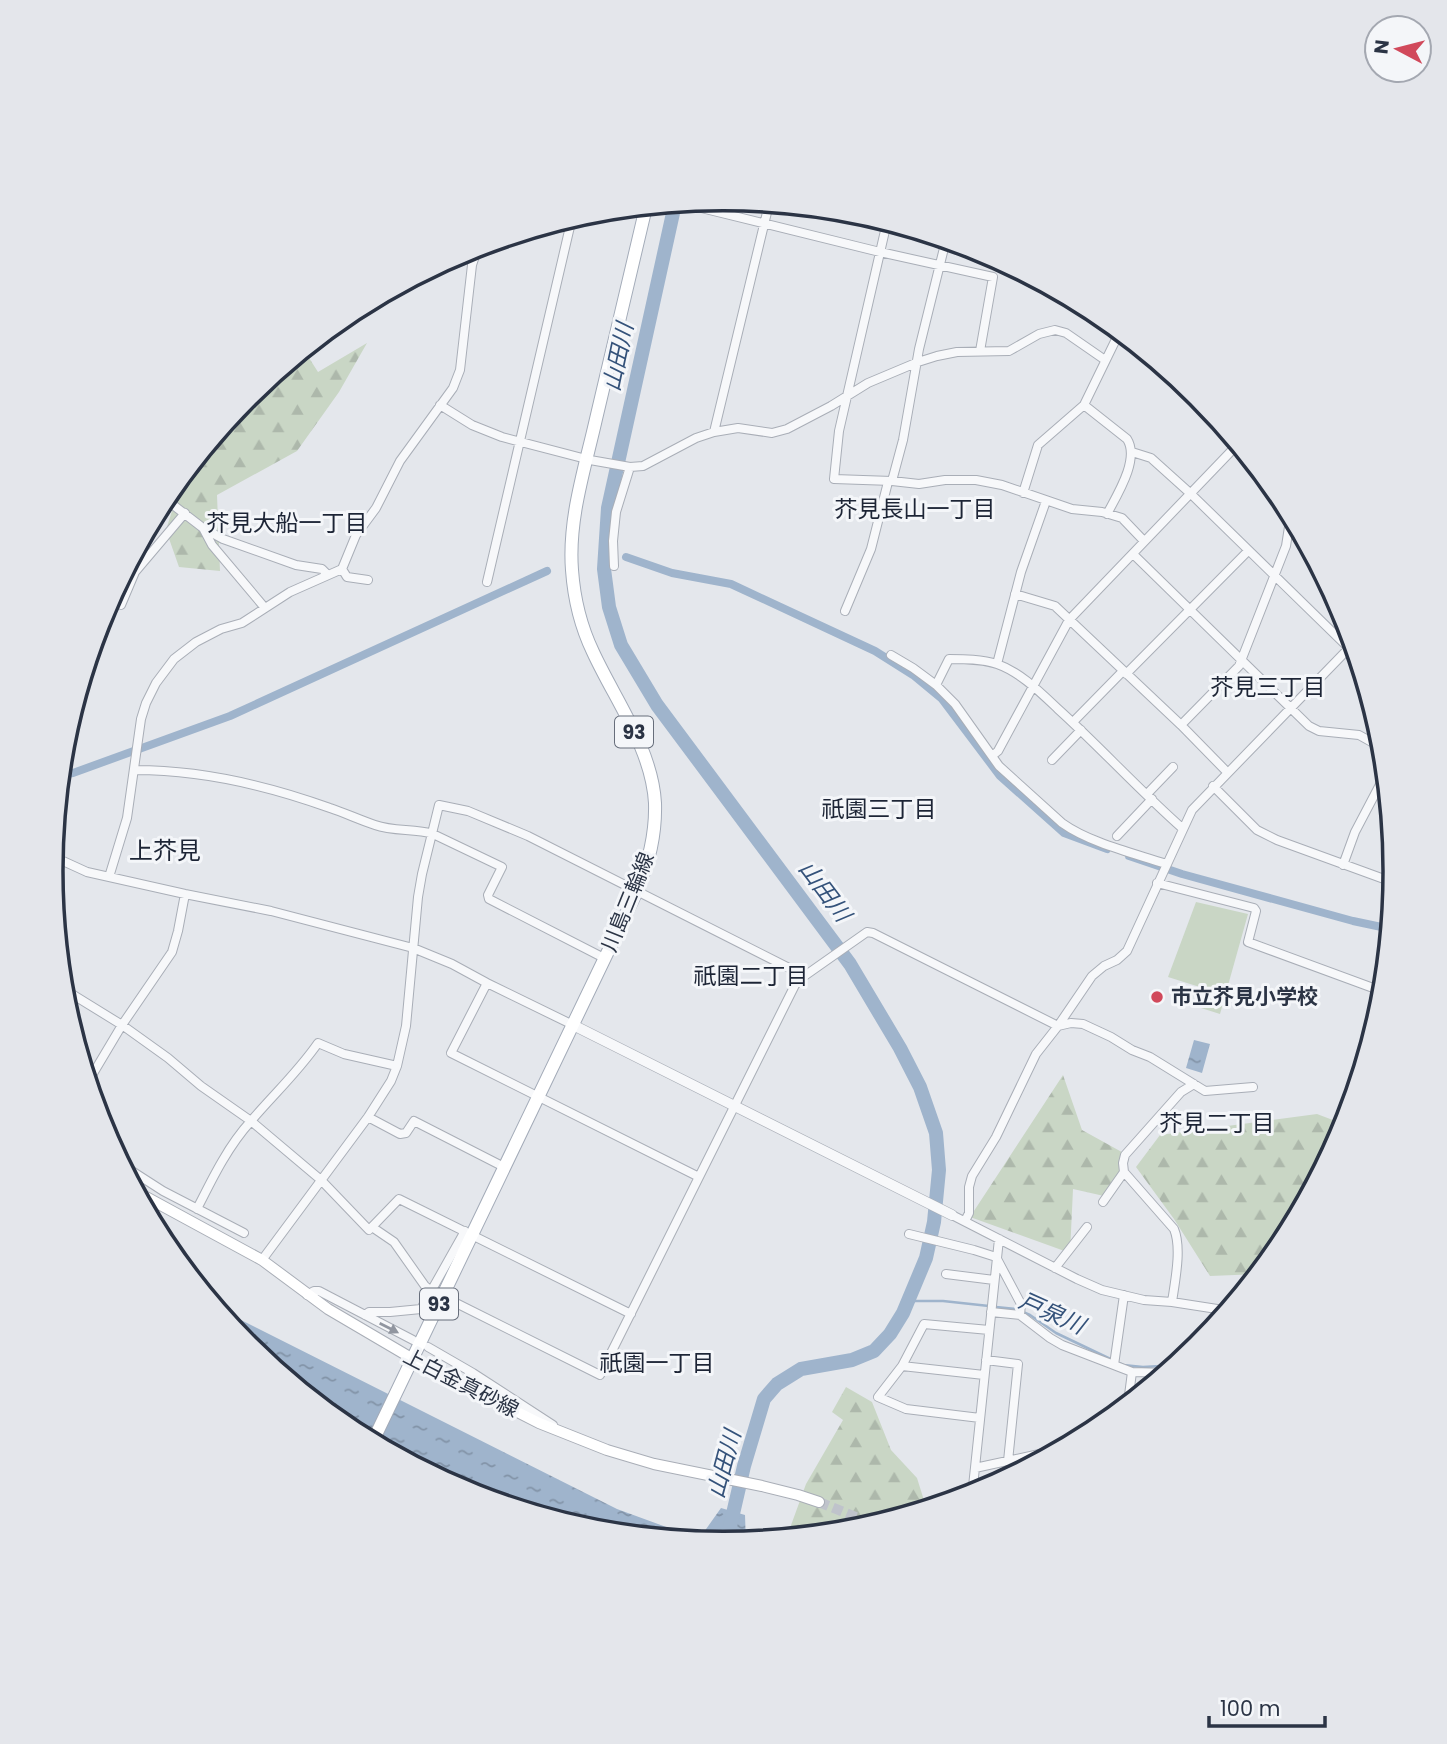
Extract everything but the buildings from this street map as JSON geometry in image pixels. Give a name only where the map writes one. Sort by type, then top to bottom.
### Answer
[{"type":"main road","name":"川島三輪線","points":[[377,1434],[413,1359],[468,1233],[538,1097],[637,891],[648,862],[654,829],[655,802],[651,778],[629,722],[583,629],[575,599],[571,545],[575,515],[644,216]]},
{"type":"main road","name":"上白金真砂線","points":[[149,1199],[262,1260],[307,1295],[413,1359],[539,1423],[575,1439],[654,1464],[762,1486],[819,1502]]},
{"type":"street","points":[[714,211],[993,277],[981,351]]},
{"type":"street","points":[[714,432],[767,213]]},
{"type":"street","points":[[487,582],[569,230]]},
{"type":"street","points":[[885,232],[846,396],[834,479],[919,484],[945,480],[976,480],[1002,485],[1072,509],[1122,518],[1144,541]]},
{"type":"street","points":[[845,611],[871,550],[903,440],[944,250]]},
{"type":"street","points":[[109,877],[127,818],[141,719],[156,683],[174,659],[195,642],[221,629],[242,623],[290,592],[342,569],[356,536],[376,508],[400,461],[453,388],[460,370],[473,261]]},
{"type":"street","points":[[440,405],[472,425],[520,442],[628,467],[643,466],[696,438],[714,432],[738,428],[772,433],[780,431],[805,420],[868,383],[918,362],[957,352],[1009,351],[1039,334],[1055,330],[1066,333],[1105,360]]},
{"type":"street","points":[[1023,493],[1038,445],[1084,405],[1115,340]]},
{"type":"street","points":[[1084,405],[1128,439],[1132,452],[1123,481],[1107,514]]},
{"type":"street","points":[[992,756],[998,751],[1069,620],[1232,451]]},
{"type":"street","points":[[1132,452],[1151,458],[1191,494],[1342,642]]},
{"type":"street","points":[[614,566],[616,512],[628,467]]},
{"type":"street","points":[[997,664],[1014,594],[1046,501]]},
{"type":"street","points":[[174,505],[203,528],[223,539],[296,565],[322,569],[328,575]]},
{"type":"street","points":[[136,571],[185,513]]},
{"type":"street","points":[[203,528],[212,545],[265,608]]},
{"type":"street","points":[[1181,725],[1239,666],[1286,545],[1288,530]]},
{"type":"street","points":[[1073,722],[1248,551]]},
{"type":"street","points":[[1133,554],[1310,726],[1319,732],[1359,735],[1371,742]]},
{"type":"street","points":[[342,569],[347,577],[369,580]]},
{"type":"street","points":[[120,604],[134,574]]},
{"type":"street","points":[[1014,594],[1055,606],[1227,772]]},
{"type":"street","points":[[965,1221],[969,1213],[969,1187],[972,1176],[996,1137],[1036,1054],[1092,976],[1127,951],[1192,810],[1346,651]]},
{"type":"street","points":[[891,654],[936,685],[955,704],[999,766],[1072,830],[1166,864]]},
{"type":"street","points":[[936,685],[949,659],[997,664],[1014,673],[1073,722],[1182,828]]},
{"type":"street","points":[[1052,760],[1081,730]]},
{"type":"street","points":[[1116,836],[1173,767]]},
{"type":"street","points":[[135,770],[162,770],[259,786],[331,808],[377,826],[433,834],[502,867],[488,895],[489,900],[604,958]]},
{"type":"street","points":[[1213,786],[1257,830],[1277,840],[1384,879]]},
{"type":"street","points":[[1343,865],[1355,832],[1378,789]]},
{"type":"street","points":[[262,1260],[368,1117],[391,1081],[397,1066],[406,1026],[422,874],[439,805],[468,811],[528,836],[803,977]]},
{"type":"street","points":[[63,861],[88,872],[271,911],[413,948],[452,964],[487,984],[1102,1290],[1144,1300],[1218,1309]]},
{"type":"street","points":[[1157,883],[1254,908],[1256,911],[1248,942],[1373,988]]},
{"type":"street","points":[[95,1072],[172,952],[185,894]]},
{"type":"street","points":[[450,1300],[600,1376],[795,985],[867,932],[1058,1026],[1071,1023],[1092,1028],[1132,1050],[1150,1056],[1205,1091],[1252,1087]]},
{"type":"street","points":[[487,984],[451,1053],[699,1177]]},
{"type":"street","points":[[75,996],[169,1058],[201,1086],[251,1121],[321,1180],[369,1230],[399,1199],[631,1314]]},
{"type":"street","points":[[197,1209],[223,1162],[251,1121],[285,1085],[318,1043],[344,1054],[397,1066]]},
{"type":"street","points":[[1172,1302],[1177,1236],[1174,1229],[1124,1172],[1123,1163],[1125,1155],[1181,1092],[1194,1084]]},
{"type":"street","points":[[368,1117],[400,1134],[406,1133],[415,1121],[504,1167]]},
{"type":"street","points":[[1103,1202],[1124,1172]]},
{"type":"street","points":[[136,1174],[163,1191],[244,1233]]},
{"type":"street","points":[[372,1227],[394,1242],[432,1292]]},
{"type":"street","points":[[1055,1268],[1087,1227]]},
{"type":"street","points":[[365,1315],[369,1312],[421,1309],[468,1233]]},
{"type":"street","points":[[912,1235],[996,1257]]},
{"type":"street","points":[[973,1483],[999,1239]]},
{"type":"street","points":[[996,1257],[1020,1311],[1050,1338],[1079,1353],[1132,1372],[1155,1373]]},
{"type":"street","points":[[946,1274],[994,1280]]},
{"type":"street","points":[[307,1295],[318,1291],[412,1340]]},
{"type":"street","points":[[1114,1365],[1124,1295]]},
{"type":"street","points":[[991,1307],[1020,1311]]},
{"type":"street","points":[[980,1418],[906,1409],[878,1397],[902,1366],[924,1324],[989,1331]]},
{"type":"street","points":[[428,1347],[575,1439]]},
{"type":"street","points":[[986,1360],[1018,1364],[1008,1461]]},
{"type":"street","points":[[902,1366],[984,1376]]},
{"type":"street","points":[[1129,1393],[1132,1372]]},
{"type":"street","points":[[975,1468],[1032,1456]]},
{"type":"green space","points":[[367,343],[339,392],[297,451],[217,495],[220,571],[179,567],[166,530],[174,505],[227,437],[288,375],[309,358],[318,372]]},
{"type":"green space","points":[[1196,902],[1248,914],[1220,1014],[1201,1008],[1206,989],[1168,977]]},
{"type":"green space","points":[[1063,1075],[1082,1130],[1129,1156],[1104,1196],[1073,1189],[1070,1253],[970,1217]]},
{"type":"green space","points":[[1317,1114],[1335,1121],[1296,1202],[1248,1274],[1210,1276],[1174,1219],[1136,1167],[1160,1135]]},
{"type":"green space","points":[[846,1387],[872,1402],[891,1450],[917,1478],[924,1501],[852,1520],[790,1529],[806,1484],[843,1420],[832,1412]]},
{"type":"water","points":[[1194,1040],[1210,1044],[1202,1073],[1186,1068]]},
{"type":"water","points":[[237,1318],[617,1509],[676,1531],[595,1520],[553,1510],[471,1482],[431,1464],[393,1444],[321,1396],[288,1369]]},
{"type":"water","points":[[721,1508],[745,1515],[746,1531],[704,1532]]},
{"type":"waterway","name":"山田川","points":[[673,214],[608,508],[604,569],[609,607],[621,645],[657,705],[850,964],[900,1048],[920,1087],[936,1133],[939,1170],[934,1222],[926,1258],[903,1313],[890,1334],[874,1351],[852,1360],[801,1369],[777,1384],[764,1399],[744,1466],[729,1532]]},
{"type":"waterway","points":[[626,557],[672,573],[731,584],[875,651],[913,675],[942,699],[1000,776],[1064,833],[1107,849]]},
{"type":"waterway","points":[[71,773],[230,716],[547,571]]},
{"type":"waterway","points":[[1129,856],[1182,874],[1382,927]]},
{"type":"waterway","name":"戸泉川","points":[[909,1301],[943,1301],[989,1306]]},
{"type":"waterway","name":"戸泉川","points":[[996,1307],[1016,1309],[1030,1315],[1056,1333],[1123,1365],[1162,1366]]},
{"type":"tunnel","points":[[819,1502],[859,1518]]},
{"type":"place","name":"市立芥見小学校","points":[[1157,997]]},
{"type":"district","name":"芥見長山一丁目","points":[[915,509]]},
{"type":"district","name":"芥見大船一丁目","points":[[287,523]]},
{"type":"district","name":"芥見三丁目","points":[[1268,687]]},
{"type":"district","name":"祇園三丁目","points":[[879,809]]},
{"type":"district","name":"上芥見","points":[[165,851]]},
{"type":"district","name":"祇園二丁目","points":[[751,976]]},
{"type":"district","name":"芥見二丁目","points":[[1217,1123]]},
{"type":"district","name":"祇園一丁目","points":[[657,1363]]}]
